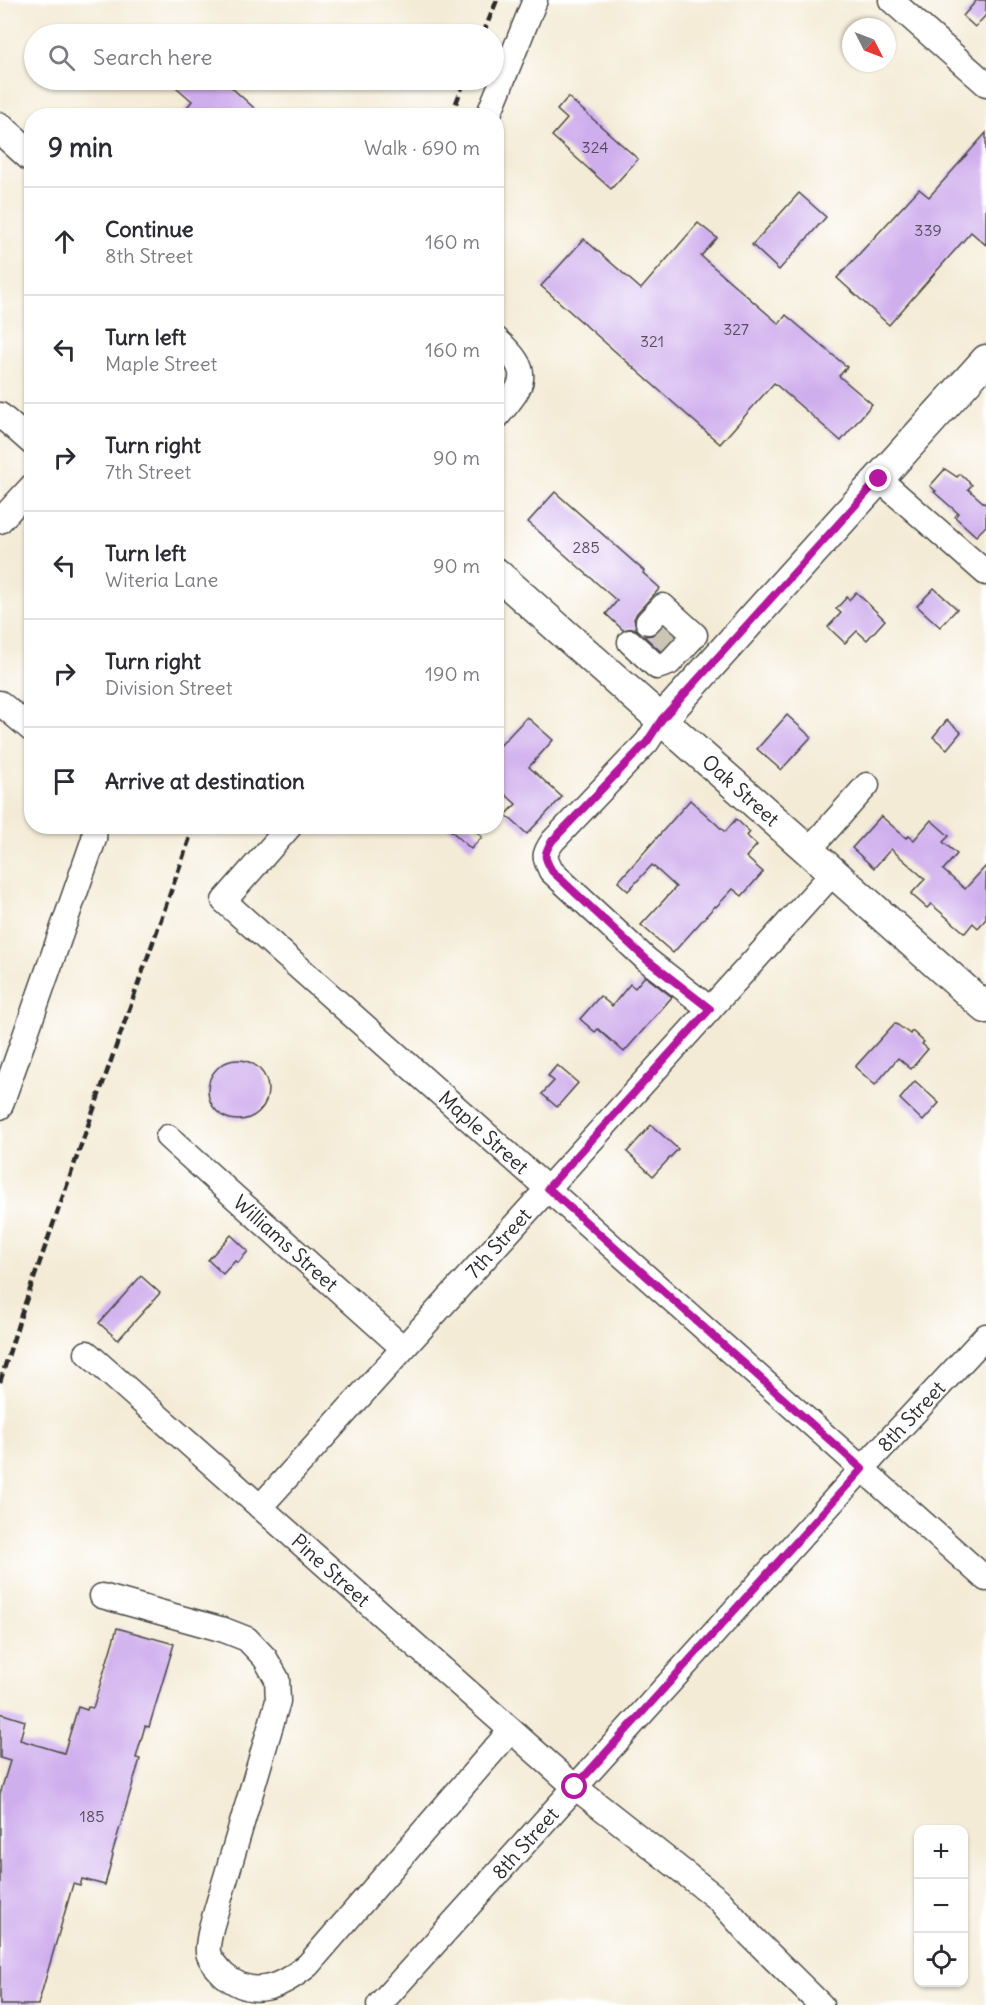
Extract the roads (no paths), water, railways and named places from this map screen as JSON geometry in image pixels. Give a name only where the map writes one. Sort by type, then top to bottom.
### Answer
[{"type":"main road","points":[[0,128],[24,150]]},
{"type":"main road","points":[[662,719],[986,360]]},
{"type":"main road","name":"Oak Street","points":[[504,586],[605,668],[986,1008]]},
{"type":"street","points":[[504,77],[535,0]]},
{"type":"street","points":[[891,0],[986,84]]},
{"type":"street","points":[[491,108],[499,90]]},
{"type":"street","points":[[504,348],[521,367],[522,377],[513,398],[504,409]]},
{"type":"street","points":[[0,415],[24,436]]},
{"type":"street","points":[[879,479],[986,573]]},
{"type":"street","points":[[0,521],[24,495]]},
{"type":"street","points":[[664,636],[704,673]]},
{"type":"street","points":[[605,668],[630,642],[664,636]]},
{"type":"street","points":[[630,642],[657,667],[669,663],[664,636]]},
{"type":"street","points":[[0,703],[24,723]]},
{"type":"street","points":[[662,719],[647,742],[552,841],[545,858],[552,871],[647,960],[710,1009]]},
{"type":"street","points":[[808,851],[867,785]]},
{"type":"street","points":[[0,1107],[94,834]]},
{"type":"street","name":"Maple Street","points":[[283,834],[224,901],[986,1579]]},
{"type":"street","name":"7th Street","points":[[260,1507],[833,873]]},
{"type":"street","name":"Williams Street","points":[[168,1137],[403,1348]]},
{"type":"street","name":"8th Street","points":[[379,2005],[862,1469],[986,1336]]},
{"type":"street","name":"Pine Street","points":[[87,1353],[575,1787],[719,1900],[751,1936],[821,2005]]},
{"type":"street","points":[[102,1596],[224,1630],[247,1640],[265,1658],[277,1679],[278,1701],[211,1928],[208,1952],[219,1970],[233,1982],[252,1989],[270,1988],[290,1980],[308,1965],[511,1730]]},
{"type":"tunnel","points":[[658,630],[672,643]]},
{"type":"railway","points":[[487,24],[497,0]]},
{"type":"railway","points":[[454,108],[461,90]]},
{"type":"railway","points":[[0,1382],[21,1315],[191,834]]}]
